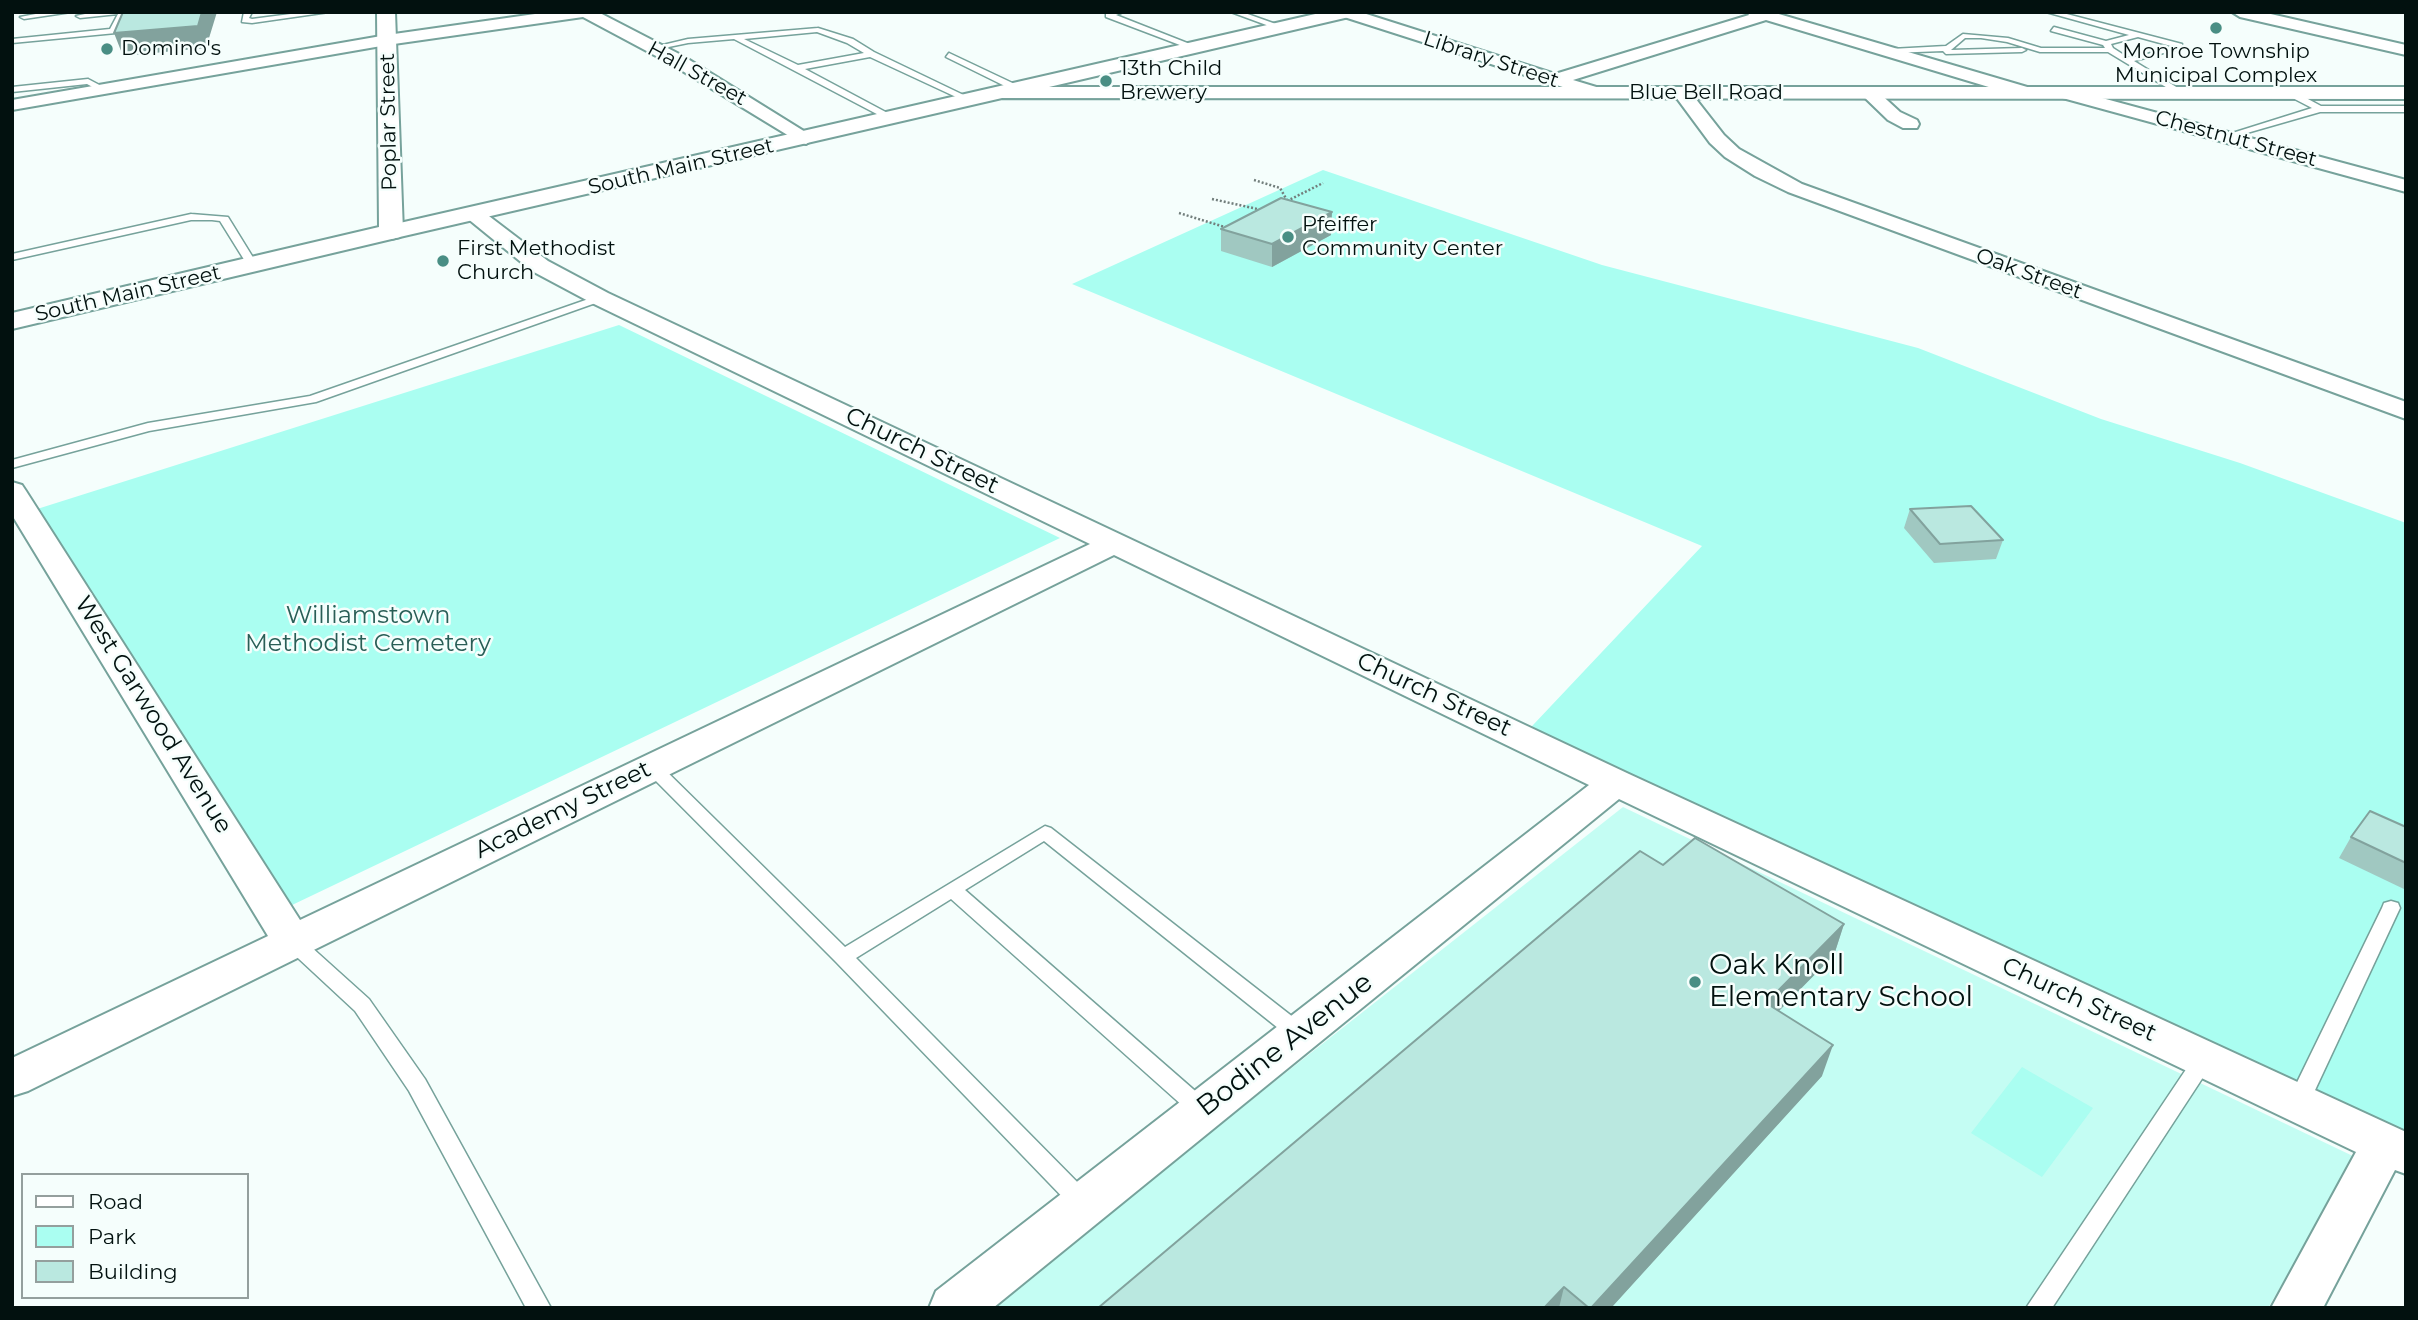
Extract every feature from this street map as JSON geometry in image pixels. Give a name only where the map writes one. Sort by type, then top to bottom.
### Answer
[{"type":"street","name":"Poplar Street","points":[[386,12],[391,232]]},
{"type":"street","points":[[12,105],[387,40],[585,12]]},
{"type":"street","name":"Hall Street","points":[[585,12],[687,65],[806,138]]},
{"type":"street","name":"South Main Street","points":[[12,321],[972,101],[1346,12]]},
{"type":"street","name":"Library Street","points":[[1346,12],[1597,93]]},
{"type":"street","points":[[2240,12],[2406,50]]},
{"type":"street","points":[[1554,80],[1760,14],[1924,60],[2028,93]]},
{"type":"street","name":"Blue Bell Road","points":[[1014,91],[2396,93]]},
{"type":"street","name":"Oak Street","points":[[1682,93],[1717,139],[1732,153],[1795,188],[2406,411]]},
{"type":"street","points":[[1869,93],[1894,116],[1910,124]]},
{"type":"street","name":"Chestnut Street","points":[[2065,93],[2406,186]]},
{"type":"street","name":"Church Street","points":[[474,214],[540,266],[600,298],[1616,783],[2395,1149]]},
{"type":"street","name":"West Garwood Avenue","points":[[12,491],[292,941]]},
{"type":"street","name":"Academy Street","points":[[12,1078],[1115,543]]},
{"type":"street","name":"Bodine Avenue","points":[[954,1308],[1616,783]]},
{"type":"street","points":[[2296,1308],[2395,1149]]},
{"type":"lane","points":[[18,26],[26,15],[68,12]]},
{"type":"lane","points":[[69,36],[81,14],[117,12]]},
{"type":"lane","points":[[12,41],[113,32],[123,12]]},
{"type":"lane","points":[[248,12],[245,20],[252,22],[327,12]]},
{"type":"lane","points":[[1120,12],[1109,15],[1196,48]]},
{"type":"lane","points":[[1234,12],[1283,28]]},
{"type":"lane","points":[[2049,12],[2179,46],[2143,58],[2126,59]]},
{"type":"lane","points":[[2054,29],[2108,47],[2182,93]]},
{"type":"lane","points":[[654,48],[688,41],[818,30],[850,41],[871,54],[972,101]]},
{"type":"lane","points":[[1924,60],[1942,53],[1962,50],[2108,47],[2138,35]]},
{"type":"lane","points":[[1891,51],[1948,48],[1963,36],[2008,40],[2040,50]]},
{"type":"lane","points":[[735,37],[892,119]]},
{"type":"lane","points":[[797,68],[871,54]]},
{"type":"lane","points":[[949,55],[1014,91]]},
{"type":"lane","points":[[12,90],[88,81],[103,89]]},
{"type":"lane","points":[[2290,93],[2319,109]]},
{"type":"lane","points":[[2396,93],[2406,103]]},
{"type":"lane","points":[[2229,137],[2319,109],[2406,109]]},
{"type":"lane","points":[[12,257],[191,217],[212,217],[224,219],[252,264]]},
{"type":"lane","points":[[12,464],[148,427],[312,399],[600,298]]},
{"type":"lane","points":[[652,767],[843,957],[1084,1205]]},
{"type":"lane","points":[[843,957],[1045,832],[1300,1034]]},
{"type":"lane","points":[[951,889],[1203,1111]]},
{"type":"lane","points":[[2298,1103],[2391,908]]},
{"type":"lane","points":[[292,941],[362,1005],[417,1085],[539,1308]]},
{"type":"lane","points":[[2038,1308],[2204,1059]]},
{"type":"path","points":[[1254,180],[1280,188],[1290,208]]},
{"type":"path","points":[[1287,201],[1323,183]]},
{"type":"path","points":[[1212,199],[1271,211]]},
{"type":"path","points":[[1179,213],[1239,232]]},
{"type":"shaded area","name":"Oak Knoll Elementary School","points":[[1623,807],[2357,1158],[2268,1308],[987,1308]]},
{"type":"green space","points":[[1323,170],[1602,265],[1918,348],[2101,419],[2240,463],[2406,523],[2406,1156],[1517,742],[1702,546],[1072,284]]},
{"type":"green space","name":"Williamstown Methodist Cemetery","points":[[619,325],[1060,538],[290,906],[34,510]]},
{"type":"green space","points":[[2022,1067],[2093,1108],[2042,1177],[1971,1133]]},
{"type":"building","points":[[123,12],[202,12],[198,26],[114,33]]},
{"type":"building","points":[[1281,198],[1332,212],[1272,244],[1221,229]]},
{"type":"building","points":[[1971,506],[2003,540],[1940,544],[1910,509]]},
{"type":"building","points":[[2370,811],[2406,827],[2406,863],[2351,837]]},
{"type":"building","name":"Oak Knoll Elementary School","points":[[1695,838],[1844,924],[1766,1003],[1833,1045],[1591,1308],[1564,1287],[1544,1308],[1098,1308],[1640,851],[1663,865]]},
{"type":"place","name":"Monroe Township Municipal Complex","points":[[2216,28]]},
{"type":"place","name":"Domino's","points":[[107,49]]},
{"type":"place","name":"13th Child Brewery","points":[[1106,81]]},
{"type":"place","name":"Pfeiffer Community Center","points":[[1288,237]]},
{"type":"place","name":"First Methodist Church","points":[[443,261]]},
{"type":"place","name":"Oak Knoll Elementary School","points":[[1695,982]]}]
